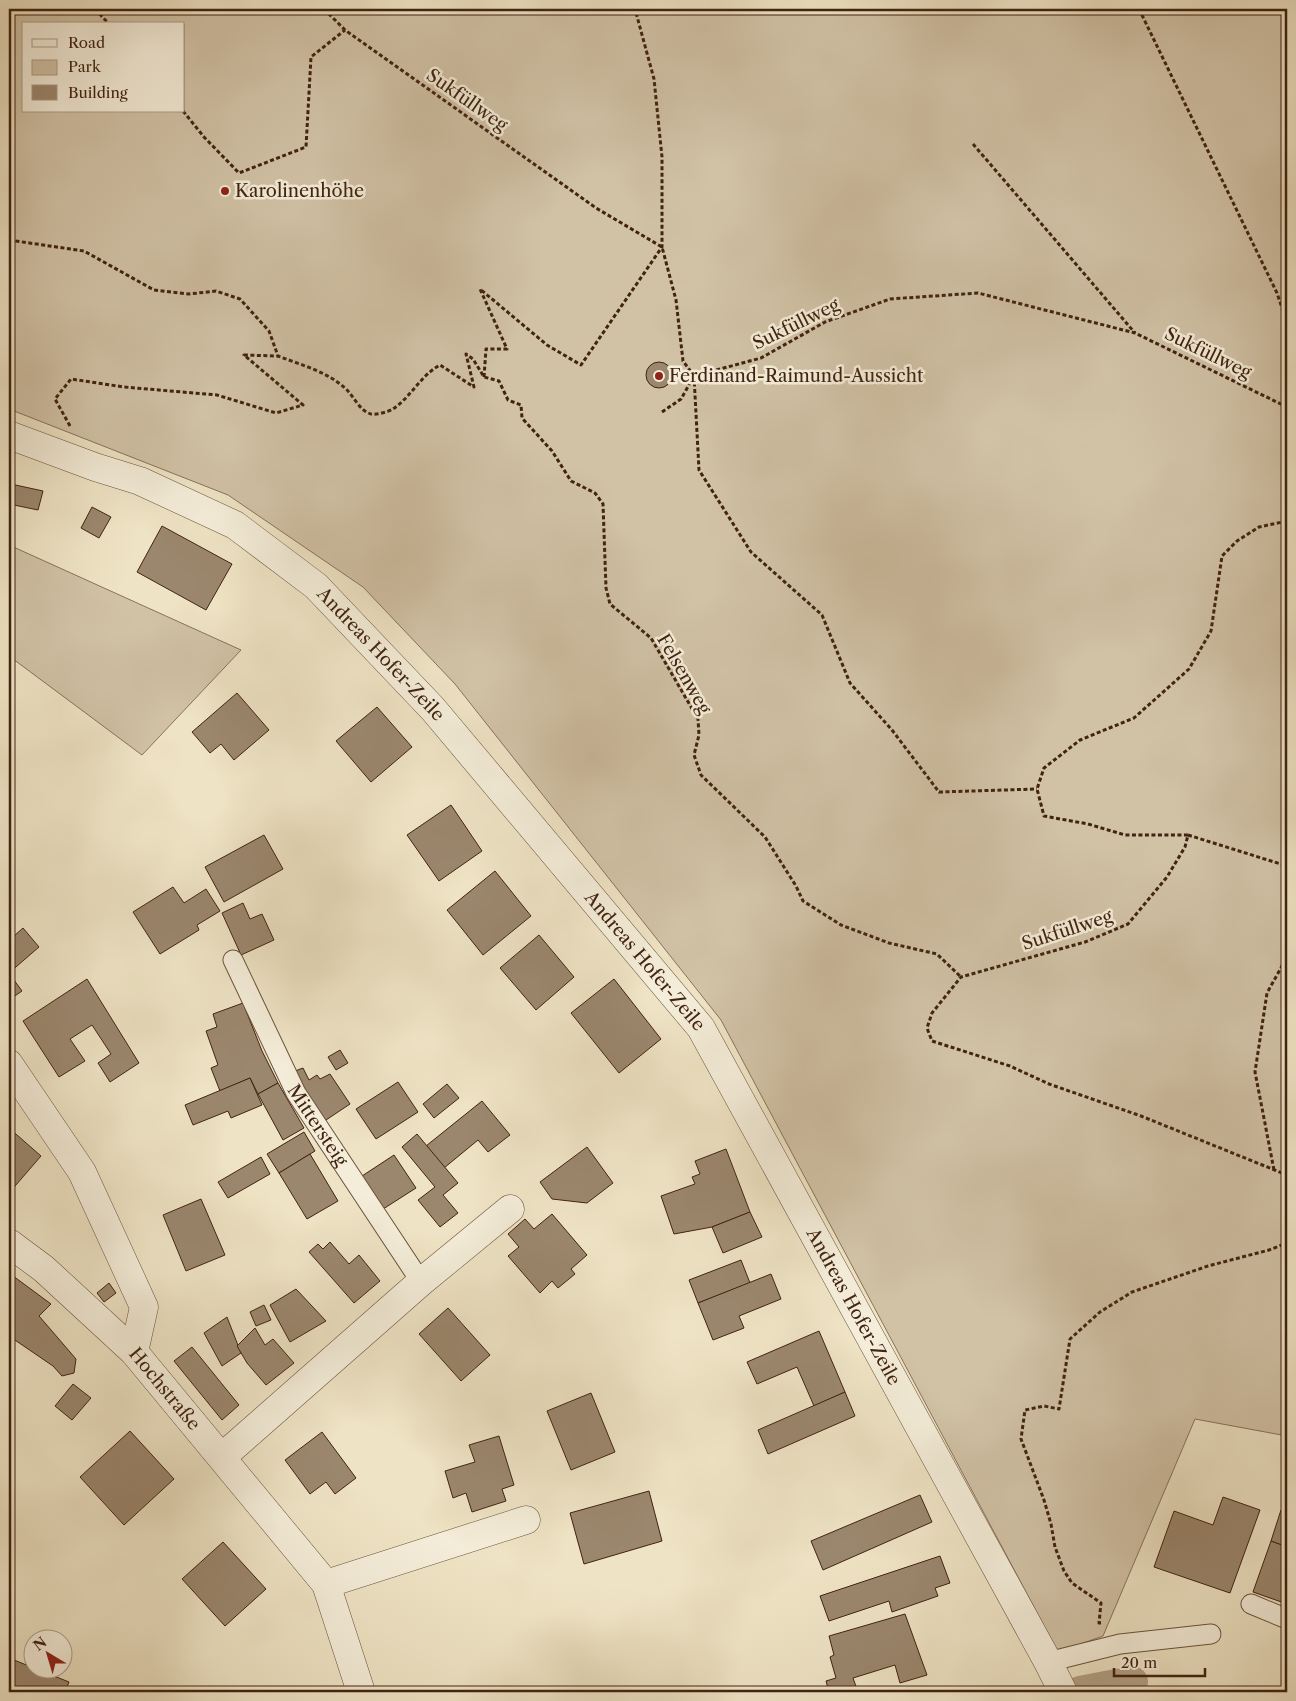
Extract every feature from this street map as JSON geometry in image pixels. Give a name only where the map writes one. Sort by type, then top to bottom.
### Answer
[{"type":"street","name":"Andreas Hofer-Zeile","points":[[9,435],[95,467],[140,481],[235,525],[316,586],[433,710],[701,1028],[1063,1692]]},
{"type":"street","name":"Hochstraße","points":[[9,1064],[82,1172],[144,1307],[134,1352],[326,1584],[361,1692]]},
{"type":"street","points":[[222,1457],[421,1282],[510,1209]]},
{"type":"street","points":[[9,1243],[44,1269],[134,1352]]},
{"type":"street","points":[[326,1584],[526,1520]]},
{"type":"lane","name":"Mittersteig","points":[[233,960],[296,1094],[421,1282]]},
{"type":"lane","points":[[1251,1604],[1287,1619]]},
{"type":"lane","points":[[1048,1662],[1120,1644],[1210,1634]]},
{"type":"path","points":[[95,9],[106,22]]},
{"type":"path","name":"Sukfüllweg","points":[[324,9],[345,30],[596,208],[662,247]]},
{"type":"path","points":[[635,9],[654,79],[662,157],[662,247],[676,300],[682,361],[694,376],[698,470],[751,552],[822,615],[850,683],[892,730],[939,792],[1037,789]]},
{"type":"path","points":[[1139,9],[1277,293],[1287,323]]},
{"type":"path","points":[[184,112],[204,137],[239,172],[306,148],[311,57],[345,30]]},
{"type":"path","points":[[973,144],[1135,333]]},
{"type":"path","points":[[9,240],[84,251],[154,290],[189,294],[216,291],[240,299],[269,331],[278,356],[244,355],[303,405],[276,413],[217,395],[124,387],[72,379],[55,400],[95,467]]},
{"type":"path","points":[[484,377],[486,349],[507,349],[480,289],[547,345],[581,365],[662,247]]},
{"type":"path","name":"Sukfüllweg","points":[[694,376],[761,358],[826,322],[890,299],[978,293],[1135,333],[1287,407]]},
{"type":"path","name":"Felsenweg","points":[[278,356],[327,375],[346,389],[363,410],[372,414],[391,410],[411,395],[418,382],[428,371],[440,365],[474,387],[466,354],[474,359],[484,377],[498,381],[508,400],[521,405],[522,418],[552,451],[571,481],[595,493],[603,504],[606,588],[610,604],[651,638],[698,719],[698,735],[694,755],[701,775],[765,837],[796,886],[803,901],[841,925],[889,943],[938,954],[961,977]]},
{"type":"path","points":[[662,412],[681,399],[694,376]]},
{"type":"path","points":[[1287,521],[1259,528],[1237,541],[1222,556],[1211,631],[1189,669],[1134,718],[1080,740],[1044,768],[1037,789],[1044,816],[1088,824],[1125,835],[1188,835],[1287,866]]},
{"type":"path","name":"Sukfüllweg","points":[[961,977],[1085,942],[1128,924],[1166,877],[1185,847],[1188,835]]},
{"type":"path","points":[[1274,1171],[1255,1072],[1267,993],[1287,957]]},
{"type":"path","points":[[961,977],[932,1013],[927,1028],[932,1041],[1010,1066],[1049,1084],[1141,1116],[1287,1175]]},
{"type":"path","points":[[1120,1644],[1130,1629],[1121,1624],[1099,1623],[1101,1603],[1072,1583],[1054,1547],[1051,1524],[1044,1500],[1021,1439],[1025,1410],[1044,1406],[1059,1410],[1070,1339],[1100,1312],[1132,1292],[1208,1266],[1269,1250],[1287,1243]]},
{"type":"green space","points":[[9,9],[1287,9],[1287,1436],[1195,1419],[1103,1636],[1058,1652],[721,1020],[455,684],[363,587],[228,495],[9,409]]},
{"type":"green space","points":[[9,545],[241,650],[142,755],[9,656]]},
{"type":"building","name":"Ferdinand-Raimund-Aussicht","points":[[659,362],[668,366],[672,375],[668,384],[659,388],[650,384],[646,375],[650,366]]},
{"type":"building","points":[[11,484],[43,491],[38,510],[9,504]]},
{"type":"building","points":[[92,507],[111,517],[99,538],[81,528]]},
{"type":"building","points":[[162,526],[232,564],[206,610],[137,572]]},
{"type":"building","points":[[237,693],[269,730],[234,760],[221,744],[210,753],[192,732]]},
{"type":"building","points":[[377,707],[412,747],[371,782],[336,741]]},
{"type":"building","points":[[451,805],[482,851],[439,881],[407,835]]},
{"type":"building","points":[[264,835],[283,869],[224,902],[205,867]]},
{"type":"building","points":[[495,871],[531,916],[483,955],[447,910]]},
{"type":"building","points":[[173,887],[184,903],[206,889],[220,911],[197,925],[199,930],[160,954],[133,912]]},
{"type":"building","points":[[243,903],[250,919],[262,914],[274,940],[241,955],[222,913]]},
{"type":"building","points":[[23,928],[39,947],[9,973],[9,930],[14,936]]},
{"type":"building","points":[[539,935],[574,977],[536,1010],[500,968]]},
{"type":"building","points":[[87,979],[139,1063],[110,1082],[98,1063],[111,1054],[92,1025],[70,1039],[85,1061],[59,1077],[23,1021]]},
{"type":"building","points":[[614,979],[661,1039],[619,1073],[571,1013]]},
{"type":"building","points":[[14,980],[22,991],[9,1000],[9,983]]},
{"type":"building","points":[[243,1003],[262,1051],[278,1083],[258,1094],[250,1078],[220,1091],[211,1068],[218,1065],[206,1031],[217,1027],[213,1014]]},
{"type":"building","points":[[340,1050],[348,1063],[336,1070],[328,1057]]},
{"type":"building","points":[[303,1068],[309,1080],[317,1075],[320,1079],[330,1074],[350,1104],[323,1122],[307,1099],[295,1071]]},
{"type":"building","points":[[250,1078],[262,1105],[231,1118],[228,1111],[193,1125],[185,1105]]},
{"type":"building","points":[[398,1082],[418,1112],[376,1139],[356,1109]]},
{"type":"building","points":[[278,1083],[304,1128],[283,1140],[258,1094]]},
{"type":"building","points":[[447,1084],[459,1098],[434,1118],[423,1104]]},
{"type":"building","points":[[482,1101],[510,1135],[488,1152],[478,1140],[444,1168],[426,1146]]},
{"type":"building","points":[[9,1128],[41,1156],[9,1193]]},
{"type":"building","points":[[304,1132],[315,1151],[279,1173],[267,1154]]},
{"type":"building","points":[[417,1134],[458,1183],[443,1195],[458,1213],[440,1227],[418,1200],[435,1187],[402,1147]]},
{"type":"building","points":[[587,1147],[613,1183],[587,1203],[552,1199],[540,1182]]},
{"type":"building","points":[[726,1149],[750,1212],[712,1227],[674,1234],[661,1196],[695,1184],[692,1177],[700,1174],[695,1161]]},
{"type":"building","points":[[310,1154],[338,1201],[307,1219],[279,1173]]},
{"type":"building","points":[[394,1155],[416,1188],[380,1211],[359,1178]]},
{"type":"building","points":[[261,1157],[270,1174],[228,1198],[218,1182]]},
{"type":"building","points":[[201,1199],[225,1255],[186,1271],[163,1215]]},
{"type":"building","points":[[750,1212],[762,1237],[723,1253],[712,1227]]},
{"type":"building","points":[[552,1214],[587,1255],[571,1269],[575,1274],[558,1288],[552,1281],[540,1293],[508,1256],[519,1247],[508,1234],[525,1219],[534,1229]]},
{"type":"building","points":[[330,1242],[349,1264],[359,1255],[380,1281],[354,1303],[309,1252],[318,1244],[323,1249]]},
{"type":"building","points":[[741,1260],[750,1283],[698,1303],[689,1280]]},
{"type":"building","points":[[9,1273],[51,1304],[39,1316],[76,1359],[74,1373],[62,1376],[53,1366],[9,1336]]},
{"type":"building","points":[[771,1274],[781,1299],[739,1316],[744,1328],[713,1340],[698,1303]]},
{"type":"building","points":[[109,1283],[116,1293],[104,1302],[97,1293]]},
{"type":"building","points":[[296,1289],[326,1321],[290,1342],[270,1305]]},
{"type":"building","points":[[264,1305],[271,1320],[256,1326],[250,1312]]},
{"type":"building","points":[[448,1308],[490,1355],[461,1381],[419,1334]]},
{"type":"building","points":[[227,1317],[241,1353],[222,1366],[204,1333]]},
{"type":"building","points":[[255,1328],[265,1345],[273,1339],[294,1363],[266,1385],[247,1363],[237,1346]]},
{"type":"building","points":[[819,1331],[845,1392],[814,1406],[797,1367],[757,1384],[747,1362]]},
{"type":"building","points":[[192,1347],[239,1405],[222,1420],[174,1361]]},
{"type":"building","points":[[73,1384],[91,1398],[72,1420],[55,1406]]},
{"type":"building","points":[[845,1392],[855,1416],[768,1454],[758,1430]]},
{"type":"building","points":[[591,1393],[615,1452],[571,1470],[547,1411]]},
{"type":"building","points":[[130,1431],[174,1479],[124,1525],[80,1477]]},
{"type":"building","points":[[322,1432],[356,1478],[335,1494],[326,1482],[310,1494],[285,1460]]},
{"type":"building","points":[[499,1436],[514,1485],[502,1489],[506,1501],[472,1512],[466,1493],[453,1498],[445,1471],[475,1462],[469,1445]]},
{"type":"building","points":[[649,1491],[662,1541],[584,1564],[570,1513]]},
{"type":"building","points":[[920,1495],[932,1522],[823,1570],[811,1541]]},
{"type":"building","points":[[1223,1497],[1260,1510],[1230,1593],[1154,1567],[1174,1511],[1213,1525]]},
{"type":"building","points":[[1281,1510],[1287,1512],[1287,1547],[1271,1541]]},
{"type":"building","points":[[1271,1541],[1287,1547],[1287,1604],[1253,1592]]},
{"type":"building","points":[[223,1542],[266,1589],[225,1626],[182,1579]]},
{"type":"building","points":[[940,1556],[950,1583],[935,1588],[938,1596],[892,1612],[889,1601],[829,1621],[820,1596]]},
{"type":"building","points":[[905,1614],[927,1675],[900,1683],[895,1665],[853,1678],[858,1692],[829,1692],[826,1681],[836,1678],[830,1657],[834,1655],[829,1636]]},
{"type":"building","points":[[9,1658],[22,1663],[22,1678],[59,1678],[69,1682],[65,1692],[9,1692]]},
{"type":"waterway","points":[[1080,1692],[1132,1682]]},
{"type":"place","name":"Karolinenhöhe","points":[[225,191]]},
{"type":"place","name":"Ferdinand-Raimund-Aussicht","points":[[659,376]]}]
